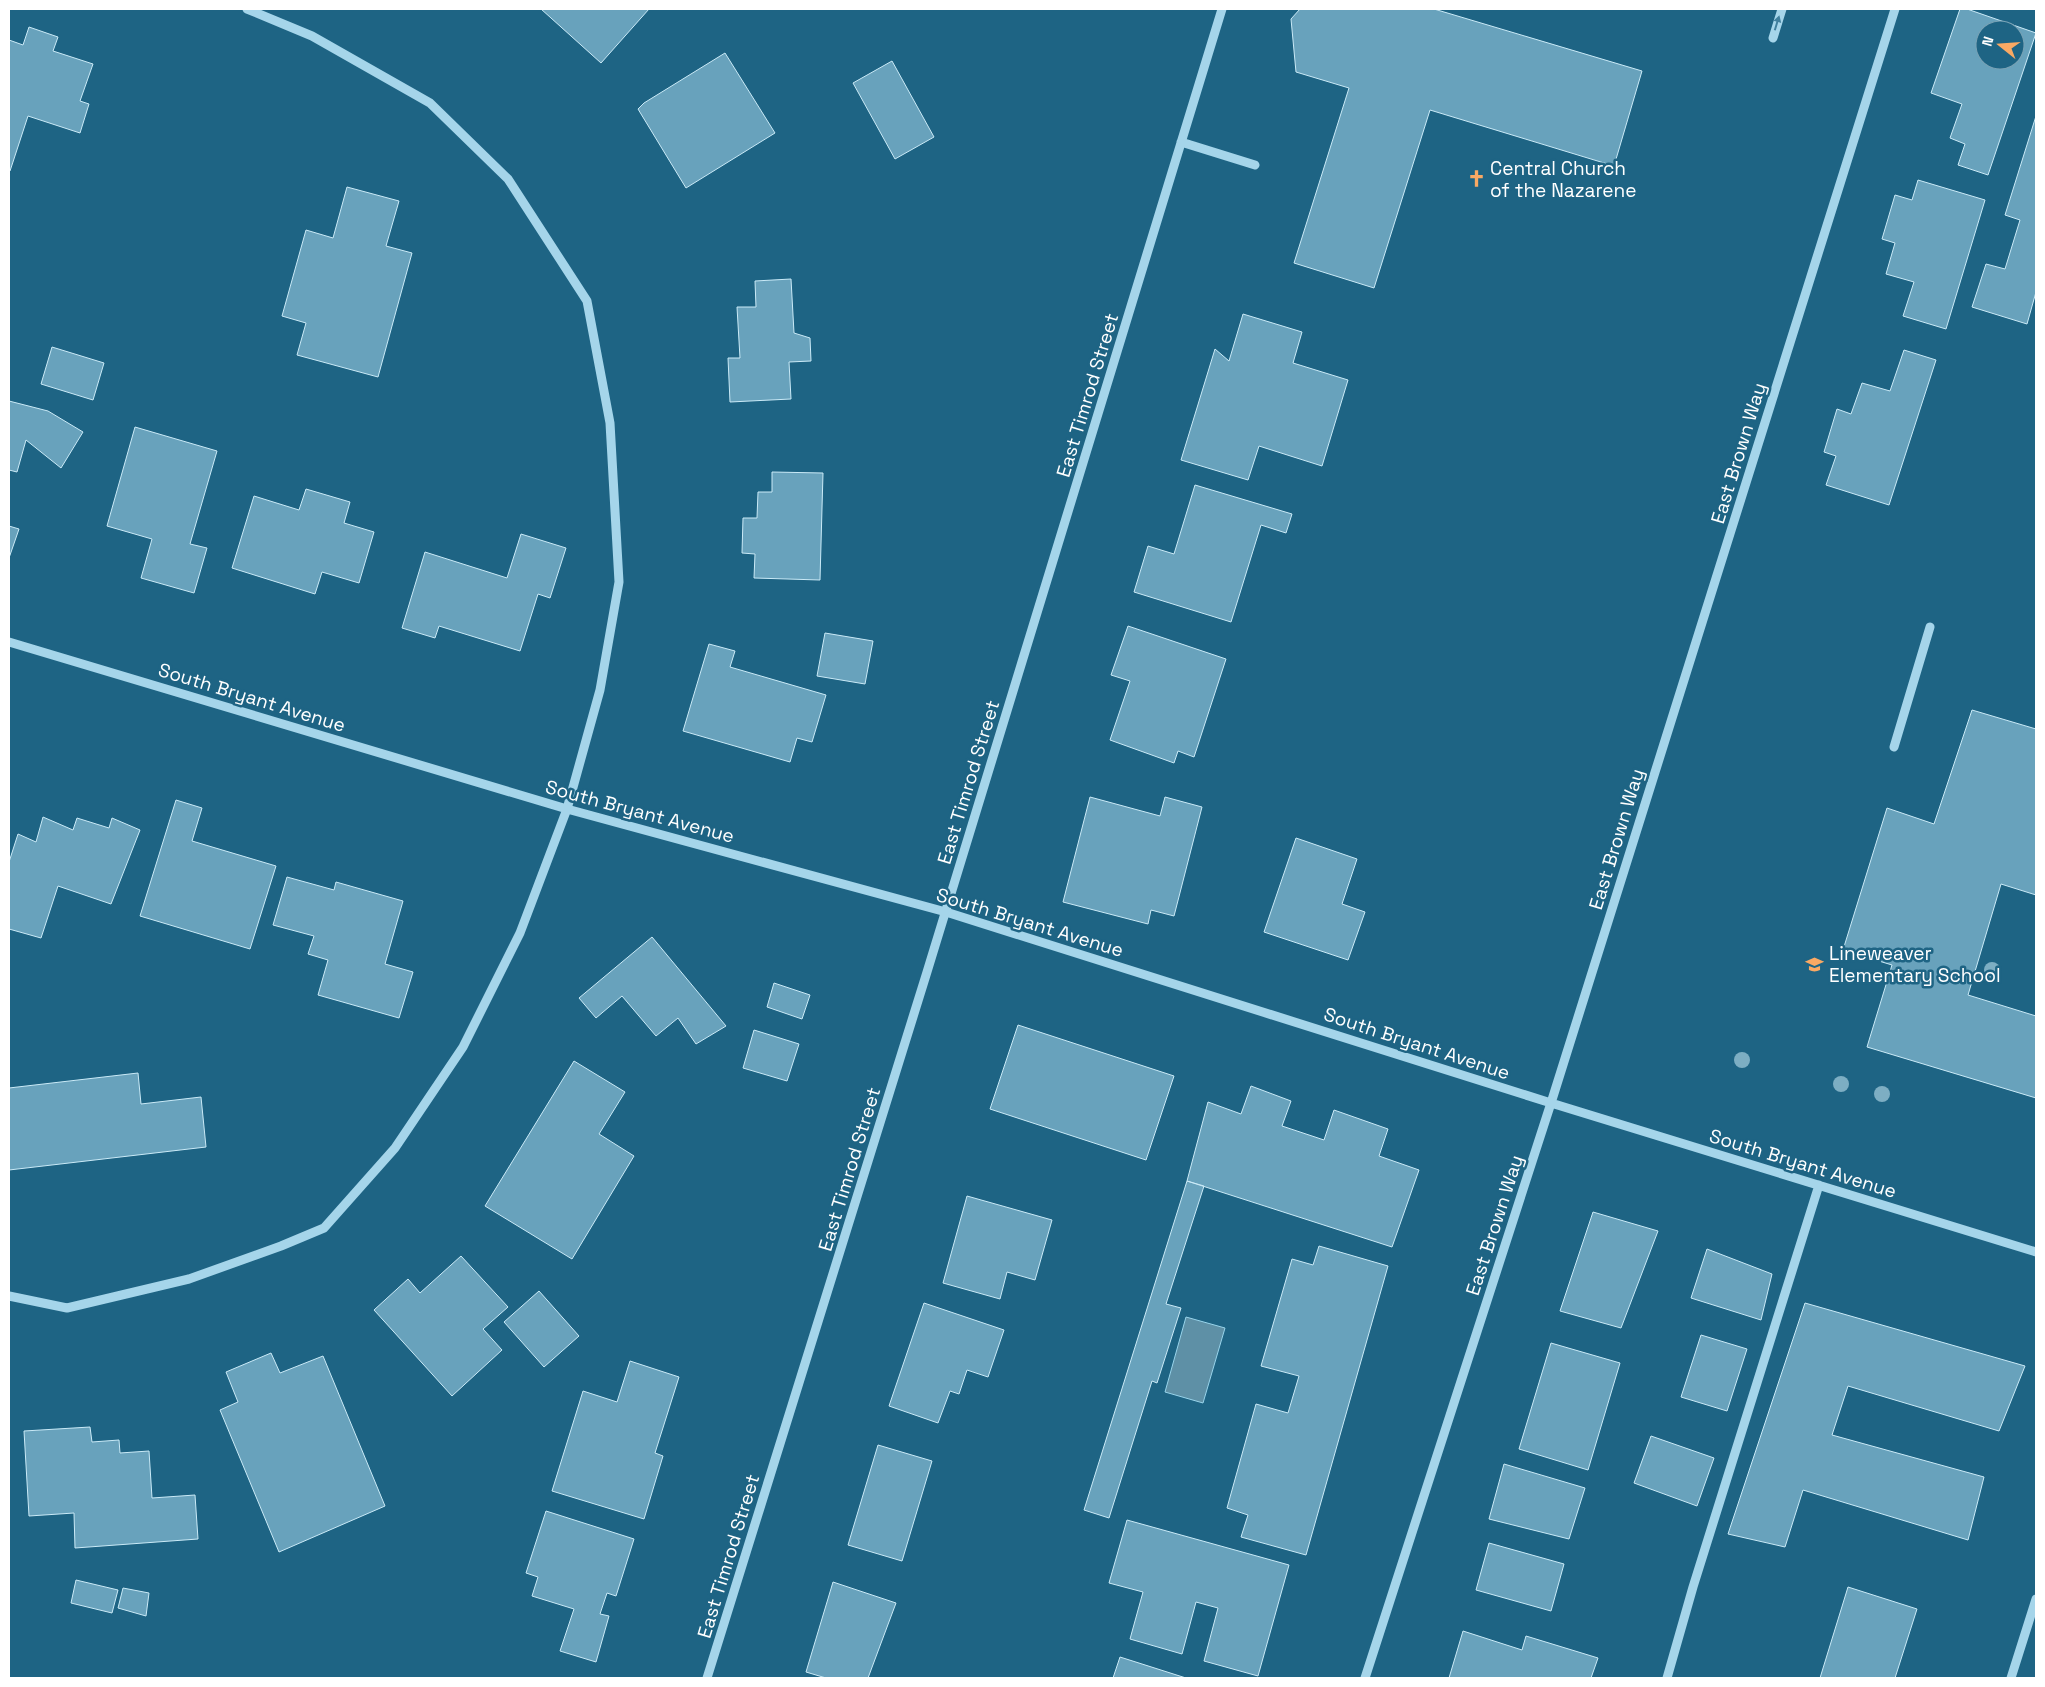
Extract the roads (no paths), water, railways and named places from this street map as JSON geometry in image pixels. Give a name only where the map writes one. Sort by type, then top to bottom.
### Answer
[{"type":"street","points":[[9,1296],[66,1308],[189,1279],[281,1246],[324,1228],[395,1148],[464,1047],[520,934],[567,809],[600,690],[619,582],[610,423],[587,301],[508,179],[430,103],[312,36],[247,9]]},
{"type":"street","name":"East Timrod Street","points":[[707,1678],[946,912],[1222,9]]},
{"type":"street","points":[[1773,38],[1782,9]]},
{"type":"street","name":"East Brown Way","points":[[1365,1678],[1551,1103],[1895,9]]},
{"type":"street","points":[[1181,142],[1256,165]]},
{"type":"street","points":[[1894,747],[1930,627]]},
{"type":"street","name":"South Bryant Avenue","points":[[9,642],[567,809],[946,912],[1551,1103],[2036,1252]]},
{"type":"street","points":[[1668,1678],[1693,1587],[1818,1185]]},
{"type":"street","points":[[2012,1678],[2036,1599]]},
{"type":"water","points":[[1186,1317],[1225,1328],[1203,1403],[1165,1392]]},
{"type":"place","name":"Central Church of the Nazarene","points":[[1476,179]]},
{"type":"place","name":"Lineweaver Elementary School","points":[[1815,964]]}]
